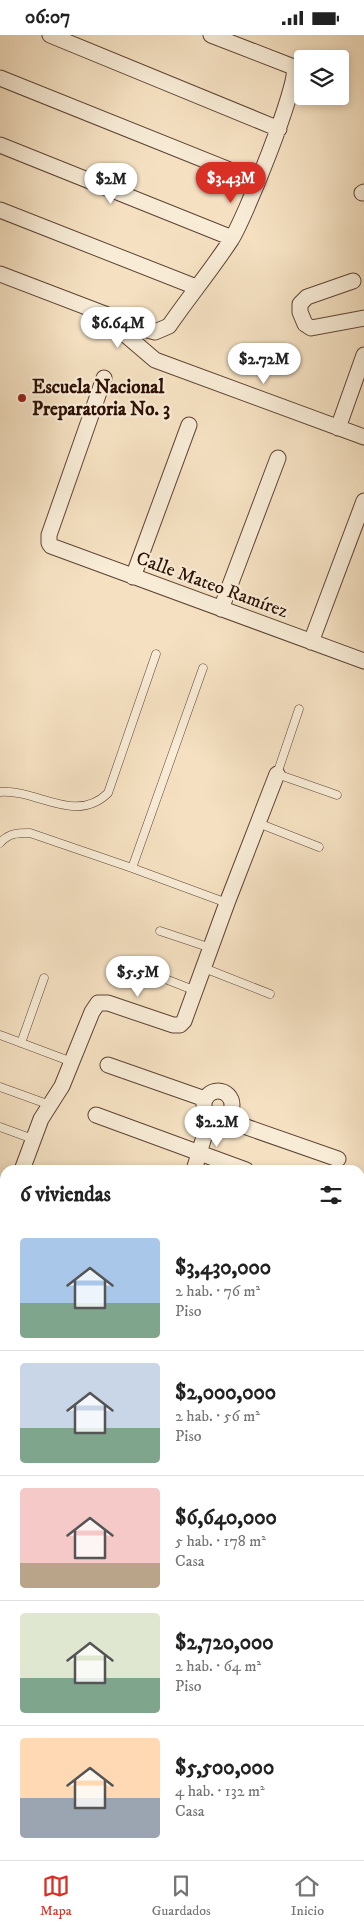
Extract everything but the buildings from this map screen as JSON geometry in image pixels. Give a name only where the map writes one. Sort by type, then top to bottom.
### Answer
[{"type":"street","points":[[50,35],[279,129]]},
{"type":"street","points":[[0,274],[155,332],[169,326],[232,238],[279,129],[294,78],[294,69],[291,66],[211,35]]},
{"type":"street","points":[[0,78],[257,181]]},
{"type":"street","points":[[0,145],[232,238]]},
{"type":"street","points":[[0,210],[196,287]]},
{"type":"street","points":[[353,281],[302,300],[300,311],[305,325],[311,328],[364,317]]},
{"type":"street","points":[[102,313],[134,344],[154,360],[364,437]]},
{"type":"street","points":[[338,428],[364,355]]},
{"type":"street","name":"Calle Mateo Ramírez","points":[[104,378],[49,535],[49,543],[54,549],[364,661]]},
{"type":"street","points":[[133,577],[189,425]]},
{"type":"street","points":[[221,609],[278,458]]},
{"type":"street","points":[[310,642],[364,501]]},
{"type":"street","points":[[24,1165],[41,1119],[62,1086],[92,1012],[98,1003],[108,1003],[166,1023],[180,1025],[187,1015],[226,903],[277,774]]},
{"type":"street","points":[[108,1065],[205,1099]]},
{"type":"street","points":[[211,1092],[226,1093],[232,1101],[228,1115],[220,1119],[210,1117],[204,1109],[205,1099],[211,1092]]},
{"type":"street","points":[[96,1115],[232,1165]]},
{"type":"street","points":[[228,1115],[235,1123],[338,1159]]},
{"type":"street","points":[[196,1165],[210,1117]]},
{"type":"lane","points":[[0,792],[14,791],[68,806],[92,805],[108,793],[156,654]]},
{"type":"lane","points":[[132,867],[203,667]]},
{"type":"lane","points":[[299,709],[277,774],[337,795]]},
{"type":"lane","points":[[258,823],[319,847]]},
{"type":"lane","points":[[0,843],[6,836],[16,833],[30,833],[132,867],[226,903]]},
{"type":"lane","points":[[160,931],[211,948]]},
{"type":"lane","points":[[204,969],[270,993]]},
{"type":"lane","points":[[145,971],[196,991]]},
{"type":"lane","points":[[21,1043],[44,978]]},
{"type":"lane","points":[[0,1035],[72,1061]]},
{"type":"lane","points":[[0,1087],[50,1105]]},
{"type":"lane","points":[[0,1127],[33,1139]]},
{"type":"place","name":"Escuela Nacional Preparatoria No. 3","points":[[22,398]]}]
